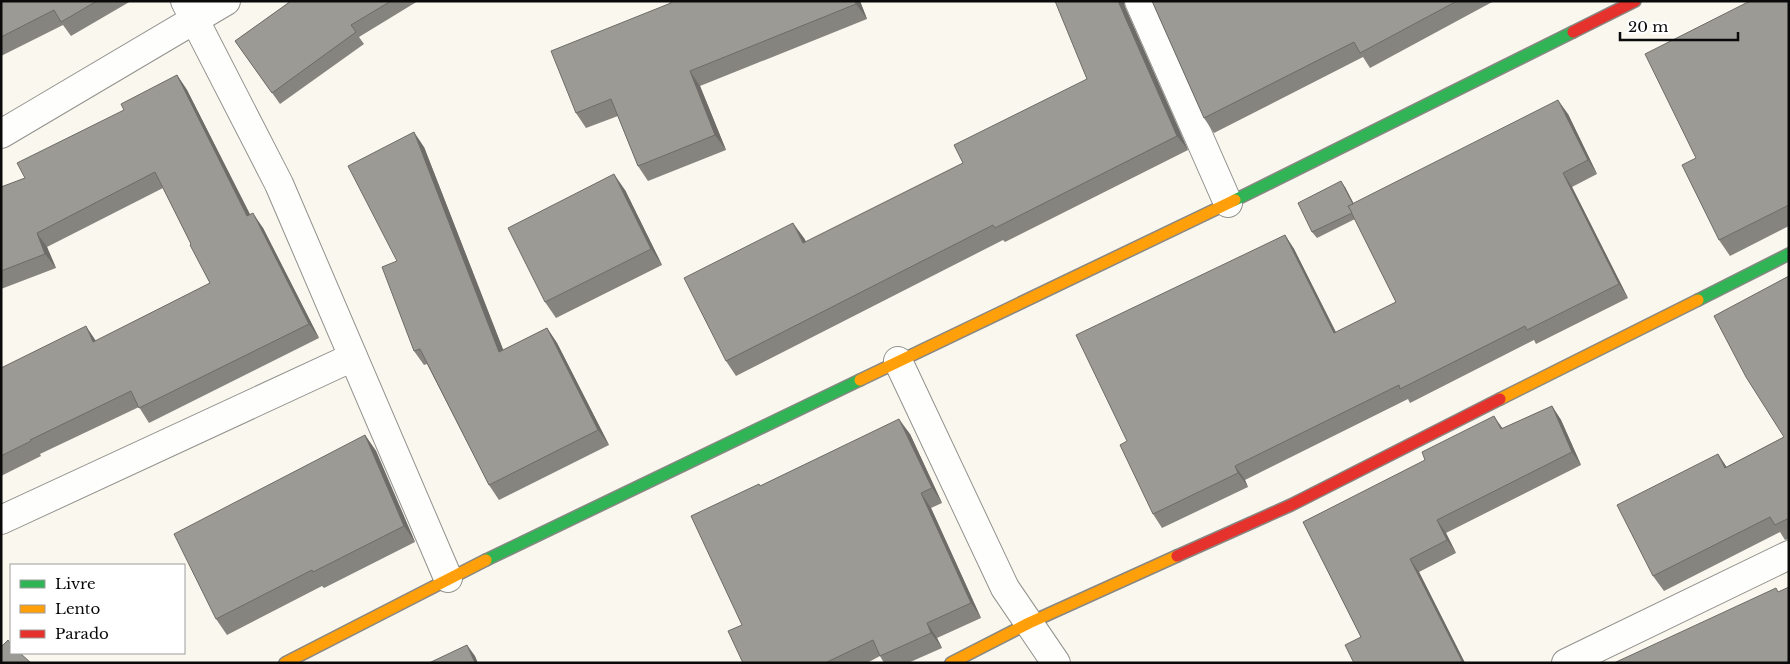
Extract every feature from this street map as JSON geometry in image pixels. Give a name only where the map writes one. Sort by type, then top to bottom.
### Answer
[{"type":"street","points":[[1,134],[190,10],[226,1]]},
{"type":"street","points":[[1139,1],[1228,204]]},
{"type":"street","points":[[284,663],[448,578],[1228,204],[1635,1]]},
{"type":"street","points":[[190,10],[279,184],[448,578]]},
{"type":"street","points":[[950,663],[1029,623],[1291,505],[1789,254]]},
{"type":"street","points":[[1,520],[353,357]]},
{"type":"street","points":[[898,361],[1001,580],[1056,663]]},
{"type":"street","points":[[1566,663],[1789,555]]},
{"type":"building","points":[[1,1],[97,1],[61,22],[54,10],[1,37]]},
{"type":"building","points":[[291,1],[391,1],[351,25],[356,32],[272,93],[235,41]]},
{"type":"building","points":[[670,1],[855,1],[856,4],[690,71],[715,135],[638,166],[611,99],[576,113],[551,51],[671,3]]},
{"type":"building","points":[[1055,1],[1118,1],[1177,136],[995,228],[993,225],[726,361],[684,278],[793,223],[803,243],[963,163],[954,145],[1087,79]]},
{"type":"building","points":[[1152,1],[1457,1],[1360,53],[1354,42],[1204,118]]},
{"type":"building","points":[[1750,1],[1789,1],[1789,205],[1719,240],[1682,165],[1696,158],[1645,54]]},
{"type":"building","points":[[177,75],[247,216],[253,213],[309,324],[139,408],[131,391],[1,456],[1,368],[86,326],[93,342],[210,283],[155,172],[37,233],[45,254],[1,271],[1,187],[25,178],[17,163],[124,110],[121,104]]},
{"type":"building","points":[[1558,100],[1588,160],[1563,173],[1619,284],[1527,330],[1525,326],[1400,389],[1399,385],[1235,466],[1238,473],[1153,514],[1120,445],[1127,441],[1076,335],[1285,235],[1334,333],[1396,302],[1348,206]]},
{"type":"building","points":[[414,132],[499,352],[547,328],[598,430],[489,485],[420,349],[414,351],[382,267],[397,261],[348,166]]},
{"type":"building","points":[[614,174],[651,249],[545,302],[508,228]]},
{"type":"building","points":[[1341,181],[1353,204],[1348,206],[1352,213],[1312,232],[1298,203]]},
{"type":"building","points":[[1789,276],[1789,518],[1775,525],[1770,517],[1653,576],[1617,505],[1718,454],[1725,468],[1784,437],[1746,377],[1714,316]]},
{"type":"building","points":[[1552,406],[1572,452],[1437,520],[1447,540],[1410,559],[1462,661],[1458,663],[1354,663],[1345,645],[1361,637],[1303,522],[1425,460],[1422,452],[1494,416],[1501,429]]},
{"type":"building","points":[[899,419],[932,488],[921,493],[971,603],[927,623],[931,633],[880,656],[873,640],[825,663],[743,663],[728,631],[742,625],[691,516],[759,484],[760,486]]},
{"type":"building","points":[[365,435],[404,526],[216,619],[174,534]]},
{"type":"building","points":[[1789,587],[1789,663],[1614,663],[1776,588],[1778,592]]},
{"type":"building","points":[[8,640],[10,643],[10,654],[21,654],[31,663],[1,663],[1,647]]},
{"type":"building","points":[[467,645],[475,663],[429,663]]},
{"type":"traffic: fast","points":[[1235,200],[1573,32]]},
{"type":"traffic: fast","points":[[1698,300],[1789,254]]},
{"type":"traffic: fast","points":[[486,560],[860,380]]},
{"type":"traffic: slow","points":[[860,380],[1235,200]]},
{"type":"traffic: slow","points":[[1500,399],[1698,300]]},
{"type":"traffic: slow","points":[[951,663],[1029,623],[1177,556]]},
{"type":"traffic: slow","points":[[285,663],[486,560]]},
{"type":"traffic: jam","points":[[1573,32],[1635,1]]},
{"type":"traffic: jam","points":[[1177,556],[1291,505],[1500,399]]}]
